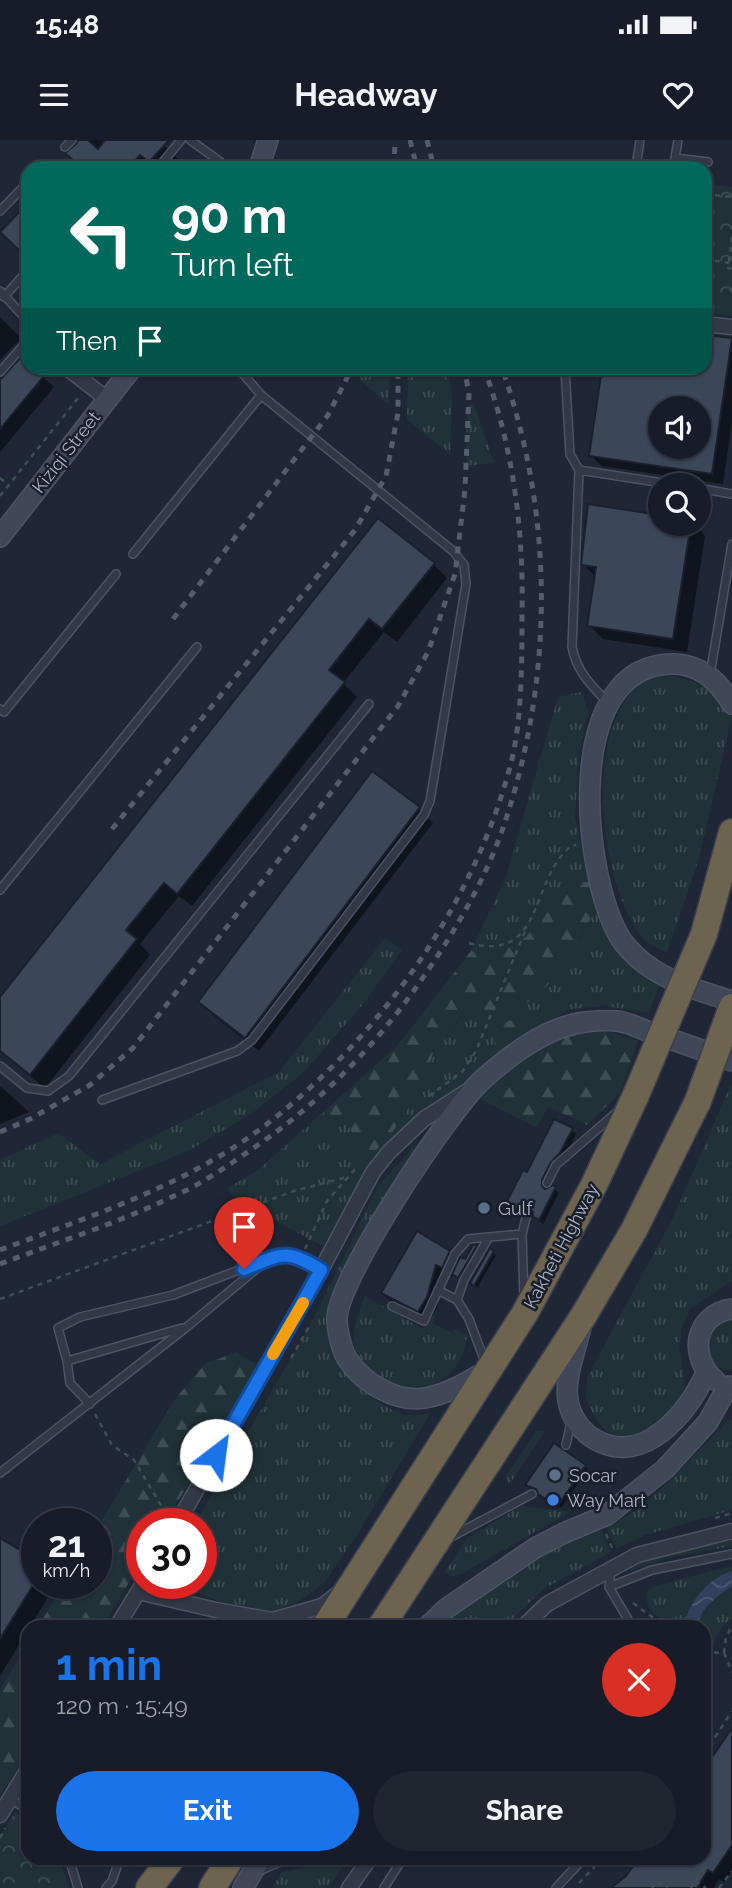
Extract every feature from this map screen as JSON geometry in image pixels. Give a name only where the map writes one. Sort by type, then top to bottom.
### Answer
[{"type":"highway","name":"Kakheti Highway","points":[[329,1620],[525,1313],[594,1185],[636,1095],[704,934],[732,832]]},
{"type":"highway","points":[[385,1620],[584,1315],[634,1230],[698,1101],[732,1007]]},
{"type":"highway","points":[[404,1620],[434,1545]]},
{"type":"highway","points":[[149,1888],[168,1865]]},
{"type":"highway","points":[[156,1888],[170,1865]]},
{"type":"highway","points":[[212,1888],[247,1870]]},
{"type":"main road","points":[[261,161],[268,140]]},
{"type":"main road","name":"Kiziqi Street","points":[[0,537],[126,375]]},
{"type":"main road","points":[[732,704],[722,687],[710,676],[680,664],[655,664],[629,677],[608,703],[592,763],[588,797],[596,874],[619,937],[644,963],[686,987],[732,1001]]},
{"type":"main road","points":[[488,1370],[442,1394],[422,1399],[385,1392],[347,1359],[337,1319],[346,1289],[384,1219],[424,1154],[480,1082],[528,1044],[552,1030],[584,1022],[618,1021],[732,1060]]},
{"type":"main road","points":[[434,1620],[447,1608],[524,1555],[564,1532],[607,1515],[665,1469],[708,1422],[730,1386],[716,1381],[706,1373],[697,1349],[699,1336],[705,1325],[714,1316],[730,1308]]},
{"type":"main road","points":[[584,1315],[568,1388],[568,1401],[582,1430],[594,1439],[611,1447],[631,1448],[656,1436],[687,1408],[697,1394],[706,1373]]},
{"type":"street","points":[[712,325],[732,327]]},
{"type":"street","points":[[76,375],[107,399]]},
{"type":"street","points":[[186,1508],[321,1270],[373,1172],[389,1152],[424,1119],[480,1082]]},
{"type":"street","points":[[692,1540],[732,1523]]},
{"type":"street","points":[[530,1620],[547,1604],[613,1561],[732,1531]]},
{"type":"street","points":[[178,1599],[216,1610],[273,1620],[322,1606],[354,1582]]},
{"type":"street","points":[[121,1620],[133,1599]]},
{"type":"street","points":[[0,1815],[21,1780]]},
{"type":"street","points":[[349,1888],[365,1865]]},
{"type":"lane","points":[[65,147],[72,140]]},
{"type":"lane","points":[[164,161],[181,140]]},
{"type":"lane","points":[[190,140],[219,161]]},
{"type":"lane","points":[[637,161],[640,140]]},
{"type":"lane","points":[[678,140],[675,158],[700,161]]},
{"type":"lane","points":[[0,211],[21,189]]},
{"type":"lane","points":[[21,276],[2,294],[21,314]]},
{"type":"lane","points":[[0,372],[21,348]]},
{"type":"lane","points":[[102,1100],[237,1051],[252,1040],[424,815],[430,801],[466,584],[464,565],[446,545],[261,395],[244,375]]},
{"type":"lane","points":[[565,375],[570,454],[579,470],[572,647],[575,663],[608,703]]},
{"type":"lane","points":[[133,554],[261,395]]},
{"type":"lane","points":[[579,470],[648,481]]},
{"type":"lane","points":[[711,490],[732,494]]},
{"type":"lane","points":[[710,676],[732,544]]},
{"type":"lane","points":[[0,709],[5,712],[116,574]]},
{"type":"lane","points":[[0,890],[197,647]]},
{"type":"lane","points":[[0,1066],[27,1088],[48,1091],[69,1076],[369,704]]},
{"type":"lane","points":[[547,1183],[556,1165],[636,1095]]},
{"type":"lane","points":[[525,1313],[522,1234],[527,1214]]},
{"type":"lane","points":[[392,1306],[424,1321],[454,1254],[468,1239],[522,1234]]},
{"type":"lane","points":[[457,1300],[464,1280],[489,1237]]},
{"type":"lane","points":[[90,1404],[70,1383],[58,1328],[80,1317],[173,1295],[284,1254],[300,1257],[321,1270]]},
{"type":"lane","points":[[0,1473],[188,1326],[267,1260]]},
{"type":"lane","points":[[438,1290],[457,1300],[469,1320],[488,1370]]},
{"type":"lane","points":[[67,1361],[188,1326]]},
{"type":"lane","points":[[566,1445],[573,1415]]},
{"type":"lane","points":[[434,1545],[532,1494]]},
{"type":"lane","points":[[609,1587],[652,1570],[732,1554]]},
{"type":"lane","points":[[613,1561],[609,1587],[628,1620]]},
{"type":"lane","points":[[10,1798],[21,1805]]},
{"type":"lane","points":[[71,1865],[78,1888]]},
{"type":"lane","points":[[106,1888],[112,1881],[118,1865]]},
{"type":"lane","points":[[247,1870],[265,1865]]},
{"type":"lane","points":[[384,1888],[399,1865]]},
{"type":"lane","points":[[556,1888],[577,1865]]},
{"type":"path","points":[[712,195],[732,197]]},
{"type":"path","points":[[732,237],[728,268],[732,269]]},
{"type":"path","points":[[712,260],[729,263]]},
{"type":"path","points":[[0,496],[89,385]]},
{"type":"path","points":[[0,478],[8,485]]},
{"type":"path","points":[[425,1099],[462,1072],[476,1051],[485,1024],[556,863],[570,846],[593,841]]},
{"type":"path","points":[[469,943],[484,947],[504,945],[525,931]]},
{"type":"path","points":[[300,1257],[327,1200],[364,1158]]},
{"type":"path","points":[[0,1299],[294,1191],[373,1172]]},
{"type":"path","points":[[90,1404],[113,1445],[134,1460],[162,1508]]},
{"type":"path","points":[[604,1531],[613,1561]]},
{"type":"path","points":[[629,1580],[626,1592],[632,1602],[656,1620]]},
{"type":"path","points":[[732,1626],[726,1637],[724,1653],[732,1672]]},
{"type":"path","points":[[711,1652],[724,1653]]},
{"type":"path","points":[[711,1744],[732,1711]]},
{"type":"path","points":[[574,1888],[596,1865]]},
{"type":"path","points":[[691,1888],[704,1867]]},
{"type":"path","points":[[719,1888],[732,1871]]},
{"type":"path","points":[[652,1888],[657,1881],[667,1888]]},
{"type":"path","points":[[695,1881],[706,1888]]},
{"type":"green space","points":[[712,185],[732,187],[732,316],[712,313]]},
{"type":"green space","points":[[360,375],[389,375],[389,405],[359,379]]},
{"type":"green space","points":[[408,375],[448,375],[452,398],[450,454],[407,420]]},
{"type":"green space","points":[[474,404],[494,463],[466,466],[467,405]]},
{"type":"green space","points":[[665,675],[692,681],[718,695],[732,717],[698,862],[667,952],[645,941],[628,914],[616,884],[608,849],[604,812],[604,776],[609,741],[619,711],[636,687],[645,681]]},
{"type":"green space","points":[[582,692],[588,711],[579,754],[575,818],[589,882],[562,883],[548,911],[526,937],[495,955],[471,951],[506,876],[558,697]]},
{"type":"green space","points":[[589,882],[598,904],[557,975],[534,998],[514,1010],[461,1017],[433,1053],[423,1086],[392,1133],[374,1152],[359,1151],[348,1123],[329,1118],[323,1112],[397,1046],[471,951],[495,955],[526,937],[548,911],[562,883]]},
{"type":"green space","points":[[598,904],[660,983],[649,1013],[605,1006],[570,1009],[519,1042],[407,1124],[370,1166],[323,1246],[239,1202],[227,1188],[257,1171],[323,1112],[329,1118],[348,1123],[359,1151],[392,1133],[423,1086],[433,1053],[462,1017],[499,1013],[581,939]]},
{"type":"green space","points":[[385,938],[402,950],[364,1003],[304,1072],[251,1114],[190,1150],[0,1226],[0,1160],[58,1133],[100,1164],[279,1072]]},
{"type":"green space","points":[[530,1012],[540,1016],[534,1025],[497,1046],[491,1037],[504,1023]]},
{"type":"green space","points":[[580,1031],[610,1032],[638,1041],[620,1093],[587,1125],[549,1107],[536,1127],[480,1099],[492,1084],[555,1036]]},
{"type":"green space","points":[[732,1082],[732,1281],[690,1309],[682,1327],[679,1346],[685,1385],[675,1408],[648,1430],[631,1436],[607,1432],[597,1421],[586,1400],[587,1377],[672,1220]]},
{"type":"green space","points":[[421,1139],[424,1143],[331,1313],[332,1349],[342,1371],[384,1406],[404,1415],[430,1414],[355,1538],[324,1583],[301,1600],[273,1612],[217,1601],[213,1599],[217,1599],[217,1508],[204,1508],[310,1325],[378,1186]]},
{"type":"green space","points":[[365,1296],[423,1329],[431,1314],[436,1316],[433,1323],[452,1333],[455,1329],[467,1335],[456,1367],[445,1378],[431,1385],[416,1388],[385,1382],[364,1364],[355,1349],[356,1322]]},
{"type":"green space","points":[[727,1320],[732,1320],[732,1371],[721,1369],[714,1364],[707,1349],[712,1333]]},
{"type":"green space","points":[[236,1352],[260,1366],[174,1508],[126,1508],[126,1587],[106,1620],[42,1620],[55,1599],[112,1599],[112,1508],[109,1508],[175,1399],[205,1364]]},
{"type":"green space","points":[[732,1417],[732,1510],[645,1535],[617,1549],[606,1527],[635,1511],[661,1489]]},
{"type":"green space","points":[[536,1431],[545,1431],[509,1485],[506,1476]]},
{"type":"green space","points":[[521,1506],[570,1512],[461,1574],[452,1577],[445,1572],[467,1538]]},
{"type":"green space","points":[[601,1530],[611,1552],[542,1590],[512,1620],[452,1620],[478,1597],[517,1570]]},
{"type":"green space","points":[[732,1538],[732,1546],[666,1558],[631,1571],[629,1568],[664,1554]]},
{"type":"green space","points":[[732,1567],[732,1571],[727,1573],[687,1620],[663,1620],[651,1610],[646,1593],[650,1588]]},
{"type":"green space","points":[[732,1586],[732,1618],[719,1632],[713,1650],[711,1620],[699,1620],[710,1603]]},
{"type":"green space","points":[[21,1655],[21,1762],[0,1796],[0,1690]]},
{"type":"green space","points":[[15,1812],[21,1815],[21,1865],[61,1865],[70,1888],[0,1888],[0,1838]]},
{"type":"green space","points":[[307,1865],[343,1865],[328,1888],[272,1888],[282,1872]]},
{"type":"water","points":[[732,1571],[732,1586],[706,1608],[699,1620],[686,1619],[692,1604],[703,1589]]},
{"type":"building","points":[[78,140],[88,140],[98,149],[105,140],[169,140],[150,161],[140,155],[134,161],[74,161],[65,153]]},
{"type":"building","points":[[21,210],[21,252],[0,232]]},
{"type":"building","points":[[712,336],[732,338],[712,474],[589,456],[601,375],[712,375]]},
{"type":"building","points":[[21,357],[21,375],[45,375],[0,429],[0,380]]},
{"type":"building","points":[[588,504],[648,513],[648,536],[689,536],[673,639],[587,626],[596,567],[581,565]]},
{"type":"building","points":[[378,518],[435,563],[382,629],[369,619],[329,670],[345,682],[177,894],[164,883],[126,930],[137,939],[30,1075],[0,1051],[0,997]]},
{"type":"building","points":[[372,771],[420,807],[245,1038],[198,1002]]},
{"type":"building","points":[[554,1119],[573,1128],[542,1180],[545,1189],[553,1185],[556,1187],[539,1220],[533,1217],[529,1208],[521,1212],[506,1203],[523,1170],[527,1172]]},
{"type":"building","points":[[417,1231],[450,1251],[442,1268],[436,1265],[427,1297],[418,1312],[381,1293]]},
{"type":"building","points":[[478,1244],[458,1278],[452,1274],[460,1257],[465,1259],[473,1245]]},
{"type":"building","points":[[490,1248],[494,1251],[474,1286],[470,1283]]},
{"type":"building","name":"Socar","points":[[554,1443],[586,1465],[557,1507],[538,1494],[536,1489],[525,1485]]},
{"type":"building","points":[[0,1538],[21,1550],[21,1599],[25,1599],[0,1639]]},
{"type":"building","points":[[732,1728],[732,1845],[713,1873],[708,1870],[697,1888],[611,1888],[626,1876],[634,1865],[711,1865],[711,1759]]},
{"type":"railway","points":[[394,161],[395,140]]},
{"type":"railway","points":[[410,140],[415,161]]},
{"type":"railway","points":[[427,140],[432,161]]},
{"type":"railway","points":[[173,619],[328,415],[348,375]]},
{"type":"railway","points":[[112,829],[355,530],[386,476],[398,413],[398,375]]},
{"type":"railway","points":[[0,1132],[30,1119],[90,1085],[133,1048],[398,706],[428,652],[455,574],[465,489],[469,393],[465,375]]},
{"type":"railway","points":[[0,1250],[134,1199],[198,1168],[259,1130],[302,1095],[343,1056],[381,1013],[446,919],[473,868],[494,816],[515,746],[519,709],[522,583],[519,520],[509,458],[486,375]]},
{"type":"railway","points":[[0,1264],[110,1224],[184,1192],[273,1134],[318,1097],[360,1057],[428,971],[464,913],[494,852],[519,774],[539,658],[539,541],[532,483],[504,375]]},
{"type":"slow traffic","points":[[273,1354],[303,1303]]},
{"type":"place","name":"Gulf","points":[[484,1208]]},
{"type":"place","name":"Socar","points":[[555,1475]]},
{"type":"place","name":"Way Mart","points":[[553,1500]]},
{"type":"route","points":[[216,1455],[321,1270],[300,1257],[284,1254],[244,1269]]}]
